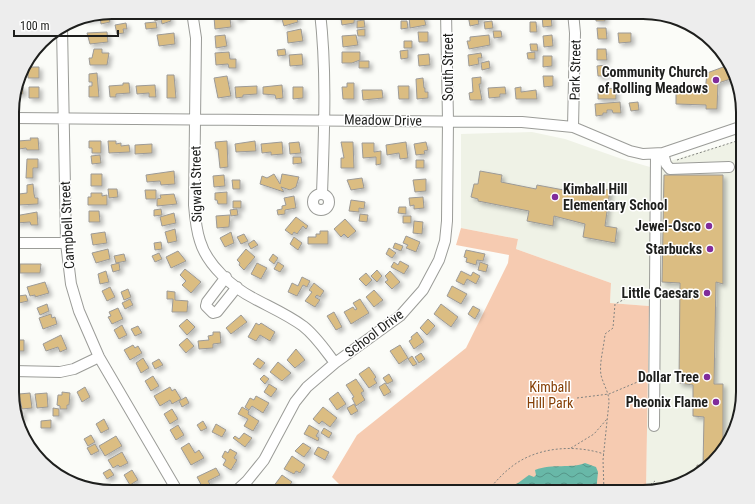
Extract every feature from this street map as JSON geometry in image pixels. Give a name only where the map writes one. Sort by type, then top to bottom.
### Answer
[{"type":"street","name":"Sigwalt Street","points":[[193,19],[196,38],[194,205],[196,228],[204,252],[237,287],[255,299],[282,312],[304,326],[314,335],[335,363]]},
{"type":"street","points":[[321,19],[324,120],[322,194]]},
{"type":"street","name":"South Street","points":[[446,19],[448,121]]},
{"type":"street","name":"Park Street","points":[[574,19],[575,33],[574,127]]},
{"type":"street","name":"Campbell Street","points":[[62,33],[66,243],[71,284],[79,311],[99,357],[174,485]]},
{"type":"street","name":"Meadow Drive","points":[[19,118],[522,122],[574,127],[630,151],[643,154],[660,153],[736,128]]},
{"type":"street","name":"School Drive","points":[[243,485],[264,460],[295,402],[307,387],[335,363],[400,316],[423,290],[439,260],[447,221],[448,121]]},
{"type":"street","points":[[660,153],[670,169],[676,170],[729,167]]},
{"type":"street","points":[[654,426],[660,153]]},
{"type":"street","points":[[19,243],[66,243]]},
{"type":"street","points":[[226,277],[208,302],[206,306],[209,310],[213,313],[217,312],[237,287]]},
{"type":"street","points":[[19,371],[74,369],[99,357]]},
{"type":"path","points":[[666,164],[686,156],[736,141]]},
{"type":"path","points":[[604,485],[604,454],[609,394],[601,374],[605,334],[613,328],[615,304],[625,299]]},
{"type":"path","points":[[577,398],[609,394],[642,380],[654,377]]},
{"type":"path","points":[[570,448],[594,434],[608,418]]},
{"type":"path","points":[[493,485],[510,468],[520,461],[547,451],[581,448],[604,454]]},
{"type":"path","points":[[650,485],[655,481]]},
{"type":"shaded area","points":[[532,132],[565,139],[650,167],[736,141],[736,398],[731,422],[726,433],[717,449],[700,466],[689,473],[667,482],[646,485],[649,306],[610,303],[611,283],[516,249],[518,239],[461,228],[461,134]]},
{"type":"green space","name":"Kimball Hill Park","points":[[461,228],[518,239],[516,249],[611,283],[610,303],[649,306],[646,485],[340,485],[332,477],[357,435],[466,348],[508,263],[509,255],[456,245]]},
{"type":"water","points":[[585,463],[596,467],[598,472],[597,485],[514,485],[529,475],[534,477],[536,475],[535,470],[548,467],[580,465]]},
{"type":"building","points":[[109,19],[110,22],[101,24],[100,20]]},
{"type":"building","points":[[161,19],[170,19],[171,21],[162,24]]},
{"type":"building","points":[[214,19],[230,19],[231,27],[215,29]]},
{"type":"building","points":[[282,19],[297,19],[298,22],[284,26]]},
{"type":"building","points":[[341,19],[354,19],[354,23],[342,25]]},
{"type":"building","points":[[409,19],[424,19],[426,25],[410,28]]},
{"type":"building","points":[[469,19],[478,19],[479,24],[470,26]]},
{"type":"building","points":[[542,19],[551,19],[552,26],[543,27]]},
{"type":"building","points":[[596,19],[605,19],[605,21],[596,21]]},
{"type":"building","points":[[364,20],[365,27],[357,28],[357,21]]},
{"type":"building","points":[[401,21],[407,21],[408,28],[401,29]]},
{"type":"building","points":[[492,21],[493,28],[485,29],[484,22]]},
{"type":"building","points":[[156,22],[157,28],[146,29],[145,23]]},
{"type":"building","points":[[530,22],[536,22],[537,32],[530,32]]},
{"type":"building","points":[[126,23],[127,29],[123,29],[124,33],[117,34],[115,25]]},
{"type":"building","points":[[597,28],[606,28],[607,39],[598,39]]},
{"type":"building","points":[[301,29],[303,41],[288,43],[287,32]]},
{"type":"building","points":[[365,29],[365,36],[358,36],[357,30]]},
{"type":"building","points":[[493,31],[501,31],[502,37],[494,38]]},
{"type":"building","points":[[107,32],[108,42],[90,44],[87,33]]},
{"type":"building","points":[[418,32],[428,32],[428,42],[419,42]]},
{"type":"building","points":[[174,33],[175,44],[159,46],[157,35]]},
{"type":"building","points":[[618,33],[631,33],[631,42],[619,43]]},
{"type":"building","points":[[225,35],[227,46],[216,48],[215,36]]},
{"type":"building","points":[[356,35],[358,45],[343,47],[342,36]]},
{"type":"building","points":[[489,35],[490,45],[469,49],[467,41],[470,41],[470,37]]},
{"type":"building","points":[[552,35],[553,46],[544,47],[543,36]]},
{"type":"building","points":[[404,41],[412,41],[412,48],[404,48]]},
{"type":"building","points":[[530,44],[537,44],[538,51],[531,51]]},
{"type":"building","points":[[94,49],[102,49],[102,53],[109,53],[107,65],[90,65],[89,58],[92,58]]},
{"type":"building","points":[[285,49],[286,55],[278,56],[277,50]]},
{"type":"building","points":[[597,49],[606,49],[607,60],[597,60]]},
{"type":"building","points":[[408,50],[408,58],[401,59],[400,51]]},
{"type":"building","points":[[229,52],[230,59],[236,59],[236,68],[229,68],[228,64],[216,65],[215,53]]},
{"type":"building","points":[[342,52],[360,52],[360,60],[352,63],[342,63]]},
{"type":"building","points":[[535,52],[535,59],[528,59],[527,53]]},
{"type":"building","points":[[481,53],[482,58],[478,58],[479,64],[469,66],[468,55]]},
{"type":"building","points":[[302,54],[303,65],[290,66],[289,55]]},
{"type":"building","points":[[429,54],[430,65],[419,66],[418,55]]},
{"type":"building","points":[[543,56],[552,56],[552,66],[543,67]]},
{"type":"building","points":[[359,61],[369,61],[369,68],[359,68]]},
{"type":"building","points":[[489,61],[490,68],[482,70],[481,63]]},
{"type":"building","points":[[606,65],[607,76],[598,76],[597,66]]},
{"type":"building","points":[[31,67],[39,67],[39,78],[28,78],[28,73]]},
{"type":"building","name":"Community Church of Rolling Meadows","points":[[724,67],[730,79],[718,83],[717,109],[706,109],[706,105],[676,104],[676,91],[705,92],[707,73]]},
{"type":"building","points":[[97,73],[99,97],[89,97],[89,86],[92,86],[92,82],[89,82],[89,74]]},
{"type":"building","points":[[167,75],[174,75],[176,98],[167,98]]},
{"type":"building","points":[[227,76],[231,96],[218,98],[214,78]]},
{"type":"building","points":[[543,76],[553,76],[553,86],[544,87]]},
{"type":"building","points":[[481,77],[481,84],[479,84],[482,100],[470,100],[469,93],[473,92],[472,78]]},
{"type":"building","points":[[423,78],[425,92],[428,92],[428,98],[417,99],[416,79]]},
{"type":"building","points":[[123,83],[129,83],[130,93],[116,94],[116,97],[110,97],[109,86],[123,85]]},
{"type":"building","points":[[347,83],[354,83],[354,99],[343,99],[342,87],[347,87]]},
{"type":"building","points":[[155,85],[156,97],[149,97],[149,93],[137,94],[136,86]]},
{"type":"building","points":[[282,85],[283,98],[276,99],[275,95],[263,94],[263,87]]},
{"type":"building","points":[[257,86],[257,94],[243,95],[243,97],[236,98],[235,87]]},
{"type":"building","points":[[398,86],[409,86],[409,99],[399,99]]},
{"type":"building","points":[[29,87],[39,87],[39,98],[29,98]]},
{"type":"building","points":[[293,87],[303,87],[303,98],[293,99]]},
{"type":"building","points":[[505,87],[506,94],[500,94],[500,97],[489,98],[488,88]]},
{"type":"building","points":[[521,87],[521,92],[536,90],[537,99],[516,99],[515,88]]},
{"type":"building","points":[[598,87],[616,89],[616,99],[598,99]]},
{"type":"building","points":[[362,90],[382,90],[383,98],[363,100]]},
{"type":"building","points":[[620,102],[621,113],[613,113],[612,110],[607,110],[607,113],[596,116],[595,104]]},
{"type":"building","points":[[638,102],[639,110],[631,111],[629,103]]},
{"type":"building","points":[[30,138],[38,138],[39,150],[27,150],[26,148],[19,149],[19,141],[31,140]]},
{"type":"building","points":[[89,141],[101,141],[101,153],[92,153],[92,148],[89,148]]},
{"type":"building","points":[[108,141],[116,141],[116,144],[121,143],[121,146],[129,145],[130,152],[109,153]]},
{"type":"building","points":[[227,141],[228,167],[220,168],[218,149],[216,149],[215,142]]},
{"type":"building","points":[[255,141],[256,151],[236,152],[235,144]]},
{"type":"building","points":[[282,142],[283,154],[271,155],[271,152],[262,153],[261,144]]},
{"type":"building","points":[[299,142],[301,153],[290,154],[289,143]]},
{"type":"building","points":[[341,142],[353,142],[354,168],[341,168],[341,158],[344,158]]},
{"type":"building","points":[[406,142],[408,158],[400,159],[399,153],[387,155],[386,145]]},
{"type":"building","points":[[426,142],[428,150],[424,151],[425,154],[416,155],[414,144]]},
{"type":"building","points":[[362,143],[374,143],[374,152],[381,151],[381,164],[376,165],[376,157],[363,158]]},
{"type":"building","points":[[152,144],[152,153],[135,154],[135,145]]},
{"type":"building","points":[[100,155],[101,163],[92,164],[91,156]]},
{"type":"building","points":[[293,157],[301,157],[302,163],[293,164]]},
{"type":"building","points":[[27,159],[38,159],[38,168],[33,168],[33,178],[26,178]]},
{"type":"building","points":[[416,160],[424,160],[424,168],[416,168]]},
{"type":"building","points":[[174,171],[175,184],[161,185],[160,181],[147,182],[146,175]]},
{"type":"building","points":[[480,171],[502,175],[501,182],[536,189],[537,185],[569,191],[570,186],[610,190],[605,226],[617,228],[615,243],[583,237],[585,224],[554,216],[553,226],[527,221],[529,211],[478,201],[478,199],[471,197],[474,184],[478,184]]},
{"type":"building","points":[[91,174],[102,174],[102,186],[91,186]]},
{"type":"building","points":[[274,174],[280,184],[282,174],[299,177],[296,187],[290,190],[281,187],[284,192],[260,184],[262,176],[267,178]]},
{"type":"building","points":[[224,175],[225,186],[214,187],[213,176]]},
{"type":"building","points":[[664,175],[723,175],[723,284],[716,282],[714,384],[723,384],[723,438],[717,449],[703,463],[704,417],[693,416],[693,385],[679,383],[680,283],[662,282]]},
{"type":"building","points":[[362,178],[364,188],[351,190],[347,180]]},
{"type":"building","points":[[426,179],[426,191],[415,192],[413,180]]},
{"type":"building","points":[[232,180],[240,180],[240,189],[233,189]]},
{"type":"building","points":[[33,184],[35,198],[38,198],[38,204],[19,205],[19,194],[27,193],[27,185]]},
{"type":"building","points":[[108,189],[117,189],[118,197],[109,198]]},
{"type":"building","points":[[145,190],[156,190],[156,199],[146,199]]},
{"type":"building","points":[[227,192],[227,204],[218,204],[217,200],[215,200],[215,193]]},
{"type":"building","points":[[91,193],[102,193],[102,196],[107,195],[107,205],[88,205],[88,197],[91,197]]},
{"type":"building","points":[[174,194],[177,204],[157,206],[157,199],[161,198],[160,195]]},
{"type":"building","points":[[294,196],[296,208],[285,210],[285,214],[278,215],[277,210],[282,209],[282,206],[286,205],[284,198]]},
{"type":"building","points":[[423,197],[424,208],[414,209],[414,205],[410,206],[409,198]]},
{"type":"building","points":[[351,200],[365,202],[364,209],[359,208],[359,212],[349,211]]},
{"type":"building","points":[[233,201],[241,201],[241,208],[233,208]]},
{"type":"building","points":[[399,207],[406,207],[406,214],[398,213]]},
{"type":"building","points":[[161,209],[162,215],[154,216],[154,210]]},
{"type":"building","points":[[237,209],[238,215],[231,216],[230,210]]},
{"type":"building","points":[[89,211],[99,211],[100,222],[89,222]]},
{"type":"building","points":[[37,212],[38,225],[31,225],[30,222],[19,223],[19,215]]},
{"type":"building","points":[[174,213],[176,223],[162,226],[160,217]]},
{"type":"building","points":[[360,214],[368,215],[367,222],[359,221]]},
{"type":"building","points":[[230,215],[229,227],[217,228],[216,216]]},
{"type":"building","points":[[403,216],[411,216],[411,223],[403,223]]},
{"type":"building","points":[[296,217],[308,226],[306,229],[303,226],[297,234],[294,232],[292,235],[285,230]]},
{"type":"building","points":[[345,219],[356,231],[348,238],[344,234],[341,237],[334,229]]},
{"type":"building","points":[[414,221],[423,222],[422,234],[413,233]]},
{"type":"building","points":[[175,229],[177,241],[168,243],[165,232]]},
{"type":"building","points":[[320,231],[328,231],[328,244],[308,244],[308,237],[316,237],[316,234],[320,234]]},
{"type":"building","points":[[105,232],[107,243],[93,245],[91,234]]},
{"type":"building","points":[[231,232],[234,243],[225,247],[220,238]]},
{"type":"building","points":[[244,234],[248,241],[241,244],[237,237]]},
{"type":"building","points":[[406,236],[420,242],[416,252],[406,248],[408,245],[403,243]]},
{"type":"building","points":[[294,237],[302,243],[298,250],[290,244]]},
{"type":"building","points":[[254,240],[258,245],[251,249],[248,244]]},
{"type":"building","points":[[161,242],[162,249],[155,250],[154,243]]},
{"type":"building","points":[[395,243],[403,246],[401,251],[393,248]]},
{"type":"building","points":[[389,248],[396,253],[392,258],[386,254]]},
{"type":"building","points":[[108,249],[110,259],[96,263],[92,253]]},
{"type":"building","points":[[246,249],[255,257],[244,270],[239,265],[240,263],[237,260]]},
{"type":"building","points":[[466,250],[485,254],[483,261],[477,260],[476,265],[466,262],[467,258],[464,257]]},
{"type":"building","points":[[178,251],[186,261],[171,268],[166,257]]},
{"type":"building","points":[[159,253],[162,259],[155,262],[152,256]]},
{"type":"building","points":[[124,254],[126,261],[116,263],[114,256]]},
{"type":"building","points":[[273,254],[278,258],[274,264],[269,260]]},
{"type":"building","points":[[400,261],[409,266],[404,274],[391,267],[394,262],[398,265]]},
{"type":"building","points":[[278,262],[284,266],[280,272],[274,269]]},
{"type":"building","points":[[480,262],[488,265],[486,272],[478,270]]},
{"type":"building","points":[[119,263],[120,270],[113,272],[111,265]]},
{"type":"building","points":[[257,263],[267,268],[261,279],[251,274]]},
{"type":"building","points":[[20,264],[41,264],[40,273],[20,273]]},
{"type":"building","points":[[185,269],[201,282],[191,293],[182,285],[186,281],[180,275]]},
{"type":"building","points":[[377,270],[382,276],[377,282],[371,276]]},
{"type":"building","points":[[106,271],[109,282],[100,284],[98,274]]},
{"type":"building","points":[[390,271],[400,282],[392,289],[385,282],[388,280],[385,276]]},
{"type":"building","points":[[461,271],[471,276],[473,272],[480,276],[476,284],[467,279],[464,285],[456,281]]},
{"type":"building","points":[[366,273],[372,280],[366,286],[359,279]]},
{"type":"building","points":[[302,277],[310,281],[307,287],[303,285],[297,296],[288,292],[292,283],[298,286]]},
{"type":"building","points":[[45,282],[49,293],[35,297],[35,295],[30,296],[27,287]]},
{"type":"building","points":[[314,283],[324,291],[320,297],[317,295],[315,297],[320,300],[315,307],[305,301],[312,292],[309,290]]},
{"type":"building","points":[[452,286],[467,294],[461,304],[447,296]]},
{"type":"building","points":[[110,287],[115,297],[107,301],[102,291]]},
{"type":"building","points":[[128,289],[131,297],[124,300],[121,292]]},
{"type":"building","points":[[374,290],[383,300],[374,307],[366,297]]},
{"type":"building","points":[[167,291],[175,292],[175,300],[188,301],[187,312],[172,312],[173,299],[167,299]]},
{"type":"building","points":[[26,295],[28,301],[19,303],[19,296]]},
{"type":"building","points":[[130,299],[133,305],[125,309],[122,303]]},
{"type":"building","points":[[360,299],[369,313],[351,324],[344,312],[353,307],[355,310],[357,309],[353,303]]},
{"type":"building","points":[[47,304],[49,311],[40,315],[37,308]]},
{"type":"building","points":[[441,304],[458,317],[451,327],[434,314]]},
{"type":"building","points":[[473,306],[480,310],[475,319],[468,314]]},
{"type":"building","points":[[118,308],[123,319],[112,324],[108,317],[111,316],[109,312]]},
{"type":"building","points":[[334,312],[342,327],[336,330],[327,316]]},
{"type":"building","points":[[51,314],[52,318],[55,317],[57,324],[43,329],[39,318]]},
{"type":"building","points":[[241,315],[247,322],[231,334],[226,328]]},
{"type":"building","points":[[187,319],[195,327],[187,335],[179,326]]},
{"type":"building","points":[[428,319],[435,326],[427,335],[420,328]]},
{"type":"building","points":[[256,323],[259,325],[261,323],[275,332],[270,341],[260,335],[256,341],[248,337]]},
{"type":"building","points":[[122,325],[127,335],[119,339],[114,330]]},
{"type":"building","points":[[138,326],[142,333],[135,336],[131,329]]},
{"type":"building","points":[[213,332],[220,332],[221,343],[213,344],[213,348],[199,349],[198,341],[209,340],[208,336],[213,335]]},
{"type":"building","points":[[417,332],[424,342],[414,349],[409,341]]},
{"type":"building","points":[[61,335],[67,349],[60,352],[58,347],[46,351],[43,344]]},
{"type":"building","points":[[187,338],[194,346],[186,353],[179,345]]},
{"type":"building","points":[[19,340],[24,340],[24,351],[19,351]]},
{"type":"building","points":[[133,345],[135,348],[138,346],[142,353],[130,360],[124,350]]},
{"type":"building","points":[[400,345],[408,358],[399,364],[390,351]]},
{"type":"building","points":[[296,349],[305,360],[295,368],[287,360]]},
{"type":"building","points":[[421,353],[425,359],[419,363],[415,357]]},
{"type":"building","points":[[412,356],[417,364],[413,366],[408,359]]},
{"type":"building","points":[[143,358],[149,368],[141,373],[136,363]]},
{"type":"building","points":[[258,358],[265,363],[260,369],[253,364]]},
{"type":"building","points":[[159,359],[163,365],[155,369],[152,363]]},
{"type":"building","points":[[278,362],[291,373],[282,381],[270,372]]},
{"type":"building","points":[[369,367],[376,377],[374,379],[377,383],[369,388],[359,374]]},
{"type":"building","points":[[389,374],[393,381],[387,384],[383,378]]},
{"type":"building","points":[[264,375],[269,379],[265,384],[260,379]]},
{"type":"building","points":[[153,376],[159,386],[151,391],[145,381]]},
{"type":"building","points":[[356,379],[364,391],[361,393],[365,400],[356,406],[352,398],[354,397],[346,385]]},
{"type":"building","points":[[385,383],[391,392],[384,396],[379,387]]},
{"type":"building","points":[[269,384],[277,389],[271,397],[264,392]]},
{"type":"building","points":[[85,387],[90,397],[82,402],[77,392]]},
{"type":"building","points":[[170,387],[172,391],[175,389],[181,399],[172,404],[170,400],[160,406],[154,396]]},
{"type":"building","points":[[62,392],[70,393],[69,405],[67,405],[67,409],[60,409],[60,406],[57,405],[58,395],[62,395]]},
{"type":"building","points":[[338,392],[346,404],[337,410],[329,399]]},
{"type":"building","points":[[30,393],[32,408],[22,409],[19,394]]},
{"type":"building","points":[[47,393],[48,407],[37,408],[35,394]]},
{"type":"building","points":[[256,396],[269,403],[263,413],[252,406],[249,410],[245,407],[250,398],[254,400]]},
{"type":"building","points":[[186,397],[189,403],[182,407],[179,401]]},
{"type":"building","points":[[354,404],[358,411],[351,415],[347,408]]},
{"type":"building","points":[[242,407],[249,411],[248,414],[259,421],[253,431],[244,426],[248,419],[238,414]]},
{"type":"building","points":[[323,407],[337,418],[330,427],[322,421],[319,424],[313,419]]},
{"type":"building","points":[[53,408],[59,409],[59,416],[53,416]]},
{"type":"building","points":[[172,409],[178,419],[170,424],[164,414]]},
{"type":"building","points":[[104,419],[109,429],[101,433],[96,424]]},
{"type":"building","points":[[51,420],[51,428],[41,428],[41,421]]},
{"type":"building","points":[[203,421],[207,428],[201,431],[197,425]]},
{"type":"building","points":[[216,424],[226,430],[222,437],[212,432]]},
{"type":"building","points":[[178,425],[184,435],[176,440],[170,430]]},
{"type":"building","points":[[309,425],[319,431],[316,436],[319,438],[318,441],[304,434]]},
{"type":"building","points":[[324,428],[332,433],[329,438],[321,433]]},
{"type":"building","points":[[244,433],[252,438],[245,447],[233,438],[235,436],[239,439]]},
{"type":"building","points":[[91,435],[95,442],[88,446],[84,439]]},
{"type":"building","points":[[116,436],[122,446],[105,456],[99,446]]},
{"type":"building","points":[[189,443],[195,453],[199,450],[204,458],[191,465],[181,448]]},
{"type":"building","points":[[303,443],[311,448],[304,457],[295,451]]},
{"type":"building","points":[[95,444],[99,451],[91,455],[87,448]]},
{"type":"building","points":[[318,447],[329,452],[325,460],[314,454]]},
{"type":"building","points":[[230,449],[237,453],[234,458],[237,460],[231,470],[223,465],[226,460],[222,457],[225,451],[228,453]]},
{"type":"building","points":[[122,452],[128,463],[120,467],[118,465],[113,468],[108,460]]},
{"type":"building","points":[[292,456],[305,465],[300,473],[296,471],[294,474],[284,469]]},
{"type":"building","points":[[216,468],[220,475],[208,481],[210,484],[208,485],[201,485],[197,477]]},
{"type":"building","points":[[110,469],[114,475],[107,479],[103,473]]},
{"type":"building","points":[[132,470],[138,480],[130,485],[124,475]]},
{"type":"building","points":[[282,475],[292,482],[290,485],[274,485]]},
{"type":"place","name":"Community Church of Rolling Meadows","points":[[716,80]]},
{"type":"place","name":"Kimball Hill Elementary School","points":[[555,197]]},
{"type":"place","name":"Jewel-Osco","points":[[709,226]]},
{"type":"place","name":"Starbucks","points":[[710,249]]},
{"type":"place","name":"Little Caesars","points":[[707,293]]},
{"type":"place","name":"Dollar Tree","points":[[707,377]]},
{"type":"place","name":"Pheonix Flame","points":[[716,402]]}]
